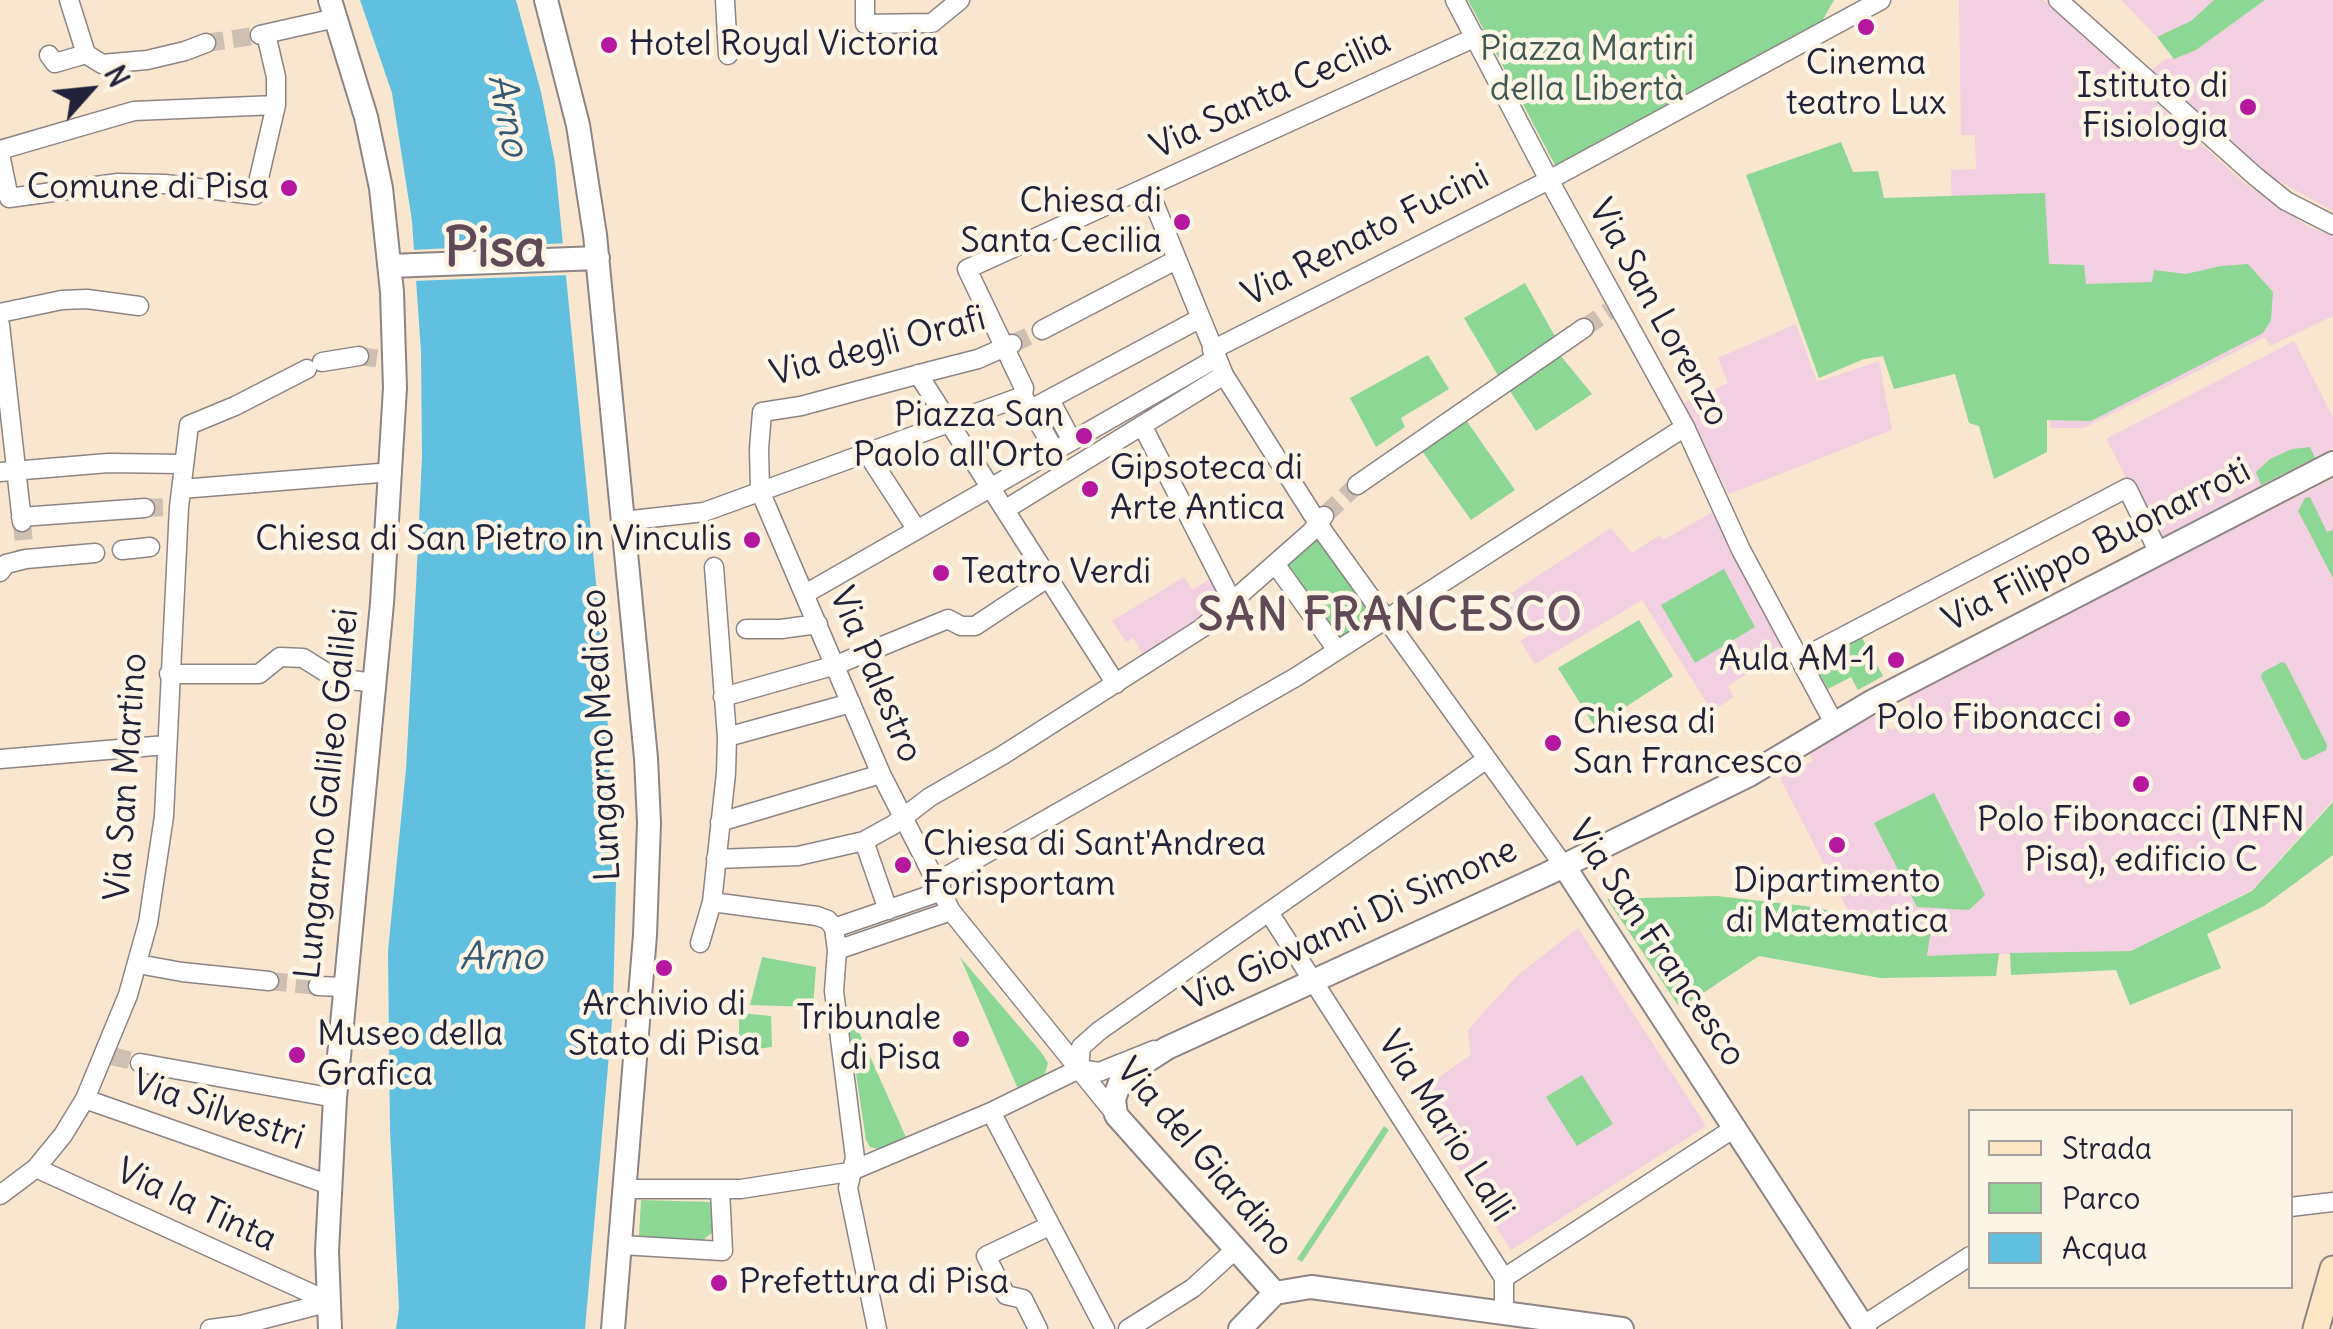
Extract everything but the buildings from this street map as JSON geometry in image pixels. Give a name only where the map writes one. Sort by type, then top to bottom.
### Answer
[{"type":"main road","points":[[2316,1329],[2333,1269]]},
{"type":"street","points":[[69,0],[86,54],[102,64],[185,52],[206,42]]},
{"type":"street","name":"Lungarno Mediceo","points":[[546,0],[578,124],[588,259],[624,521],[648,823],[644,935],[613,1329]]},
{"type":"street","points":[[725,0],[728,55]]},
{"type":"street","points":[[864,0],[865,24],[932,22],[960,0]]},
{"type":"street","name":"Via San Lorenzo","points":[[1455,0],[1614,308],[1686,427],[1741,550],[1834,723]]},
{"type":"street","points":[[2058,0],[2255,176],[2286,201],[2333,225]]},
{"type":"street","points":[[1549,180],[1873,5]]},
{"type":"street","points":[[276,105],[134,111],[1,150],[7,197],[118,183],[255,194],[276,105],[276,76],[263,34],[333,9]]},
{"type":"street","name":"Lungarno Galileo Galilei","points":[[330,1329],[330,1185],[335,1098],[392,472],[388,360],[397,266],[375,153],[333,9]]},
{"type":"street","name":"Via Santa Cecilia","points":[[1008,345],[967,268],[1476,36]]},
{"type":"street","points":[[48,54],[56,64],[86,54]]},
{"type":"street","name":"Via Renato Fucini","points":[[1217,361],[1549,180]]},
{"type":"street","name":"Via San Francesco","points":[[1148,188],[1217,361],[1387,618],[1564,866],[1864,1327]]},
{"type":"street","points":[[397,266],[588,259]]},
{"type":"street","points":[[1042,330],[1176,260]]},
{"type":"street","points":[[0,313],[74,300],[139,306]]},
{"type":"street","points":[[624,521],[704,512],[947,424],[1027,402],[1050,400],[1199,319]]},
{"type":"street","points":[[0,325],[9,471],[22,520],[145,508]]},
{"type":"street","points":[[1357,485],[1584,328]]},
{"type":"street","points":[[1008,345],[1027,402],[1055,451]]},
{"type":"street","name":"Via degli Orafi","points":[[760,491],[758,449],[762,412],[801,406],[978,358],[1008,345]]},
{"type":"street","name":"Via San Martino","points":[[0,1195],[36,1168],[86,1098],[109,1054],[138,964],[156,880],[164,816],[169,674],[165,546],[189,425],[314,365],[359,356]]},
{"type":"street","points":[[1006,509],[1142,426],[1217,361]]},
{"type":"street","points":[[804,594],[1217,361]]},
{"type":"street","points":[[918,374],[1116,684]]},
{"type":"street","points":[[1050,400],[1072,441]]},
{"type":"street","points":[[1142,426],[1234,603]]},
{"type":"street","points":[[834,928],[888,910],[940,886],[1337,650],[1686,427]]},
{"type":"street","points":[[868,452],[918,530]]},
{"type":"street","points":[[9,471],[108,463],[184,464]]},
{"type":"street","name":"Via Filippo Buonarroti","points":[[1564,866],[1749,776],[1892,691],[2333,463]]},
{"type":"street","points":[[176,501],[392,472]]},
{"type":"street","points":[[1800,659],[2126,488],[2159,552]]},
{"type":"street","name":"Via Palestro","points":[[760,491],[900,816],[950,910]]},
{"type":"street","points":[[716,859],[798,856],[864,841],[893,826],[900,816],[1202,628],[1276,565],[1321,520]]},
{"type":"street","points":[[122,550],[165,546]]},
{"type":"street","points":[[0,572],[6,564],[26,557],[95,552]]},
{"type":"street","points":[[1276,565],[1337,650]]},
{"type":"street","points":[[700,943],[712,902],[727,736],[722,630],[714,567]]},
{"type":"street","points":[[724,697],[836,666],[948,619],[961,626],[975,626],[1049,577]]},
{"type":"street","points":[[746,628],[818,624]]},
{"type":"street","points":[[169,674],[258,674],[280,657],[303,658],[334,678],[375,683]]},
{"type":"street","points":[[727,736],[851,703]]},
{"type":"street","points":[[0,756],[166,745]]},
{"type":"street","points":[[1080,1069],[1081,1047],[1089,1038],[1487,760]]},
{"type":"street","points":[[720,822],[881,774]]},
{"type":"street","points":[[864,841],[888,910]]},
{"type":"street","name":"Via Giovanni Di Simone","points":[[1116,1115],[1114,1099],[1122,1077],[1167,1048],[1564,866]]},
{"type":"street","points":[[712,902],[818,916],[834,928],[834,992],[855,1158],[848,1188],[877,1329]]},
{"type":"street","points":[[837,950],[950,910]]},
{"type":"street","name":"Via del Giardino","points":[[950,910],[1116,1115],[1275,1293]]},
{"type":"street","name":"Via Mario Lalli","points":[[1270,914],[1504,1278],[1504,1312]]},
{"type":"street","points":[[138,964],[268,981]]},
{"type":"street","points":[[318,986],[344,988]]},
{"type":"street","name":"Via Giovanni Di Simone","points":[[626,1189],[758,1188],[850,1172],[1080,1069],[1098,1072],[1140,1054],[1167,1048]]},
{"type":"street","points":[[140,1063],[335,1098]]},
{"type":"street","name":"Via Silvestri","points":[[86,1098],[330,1185]]},
{"type":"street","points":[[991,1112],[1105,1329]]},
{"type":"street","points":[[1504,1278],[1736,1127]]},
{"type":"street","name":"Via la Tinta","points":[[36,1168],[330,1302]]},
{"type":"street","points":[[622,1245],[723,1251],[720,1190]]},
{"type":"street","points":[[2293,1206],[2333,1202]]},
{"type":"street","points":[[1038,1329],[1023,1299],[1006,1295],[986,1256],[1049,1226]]},
{"type":"street","points":[[1128,1329],[1193,1288],[1237,1248]]},
{"type":"street","points":[[1864,1327],[1968,1257]]},
{"type":"street","points":[[1240,1329],[1275,1293],[1317,1287],[1622,1329]]},
{"type":"street","points":[[210,1329],[330,1302]]},
{"type":"shaded area","points":[[1959,0],[2044,0],[2244,183],[2309,227],[2333,236],[2333,316],[2270,346],[2265,337],[2084,428],[2050,428],[2046,294],[1953,293],[1951,170],[1976,169],[1975,135],[1961,135]]},
{"type":"shaded area","points":[[2121,0],[2214,0],[2189,23],[2157,37]]},
{"type":"shaded area","points":[[2265,0],[2333,0],[2333,211],[2270,176],[2151,71],[2164,60],[2196,50]]},
{"type":"shaded area","points":[[1796,324],[1817,382],[1879,361],[1892,430],[1729,494],[1683,404],[1728,383],[1718,358]]},
{"type":"shaded area","points":[[2294,341],[2333,417],[2333,448],[2158,539],[2106,439]]},
{"type":"shaded area","name":"Polo Fibonacci","points":[[2333,479],[2333,800],[2252,890],[2131,951],[1927,956],[1930,930],[1850,914],[1780,778],[1813,761],[1808,751],[1881,713],[1890,730],[1915,718],[1909,702],[1912,691]]},
{"type":"shaded area","points":[[1713,512],[1783,651],[1728,686],[1734,697],[1712,711],[1642,600],[1535,664],[1520,641],[1528,636],[1504,598],[1611,528],[1632,553],[1660,535],[1663,540]]},
{"type":"shaded area","points":[[1217,575],[1223,602],[1146,659],[1133,638],[1126,642],[1112,621],[1184,577],[1192,590]]},
{"type":"shaded area","points":[[1578,928],[1706,1126],[1511,1250],[1412,1096],[1471,1055],[1468,1031],[1480,1016],[1518,975]]},
{"type":"green space","name":"Piazza Martiri della Libertà","points":[[1468,0],[1834,0],[1821,23],[1556,167]]},
{"type":"green space","points":[[2214,0],[2265,0],[2196,50],[2174,59],[2157,37],[2191,21]]},
{"type":"green space","points":[[1841,142],[1853,172],[1878,171],[1884,198],[2045,193],[2049,264],[2084,265],[2086,284],[2152,282],[2154,270],[2186,274],[2248,264],[2273,292],[2271,320],[2263,333],[2091,421],[2047,420],[2047,452],[1994,479],[1979,426],[1969,423],[1955,374],[1894,389],[1883,356],[1864,359],[1819,378],[1746,175]]},
{"type":"green space","points":[[1525,283],[1556,338],[1499,377],[1464,318]]},
{"type":"green space","points":[[1428,355],[1449,389],[1401,418],[1405,427],[1376,447],[1350,398]]},
{"type":"green space","points":[[1560,355],[1592,394],[1536,431],[1510,391]]},
{"type":"green space","points":[[1466,420],[1515,490],[1471,520],[1422,451]]},
{"type":"green space","points":[[2310,447],[2315,458],[2261,485],[2256,472],[2270,459],[2292,449]]},
{"type":"green space","points":[[2310,497],[2327,532],[2333,530],[2333,578],[2298,511],[2305,498]]},
{"type":"green space","points":[[1318,524],[1387,618],[1337,650],[1276,565]]},
{"type":"green space","points":[[1724,569],[1755,627],[1695,663],[1661,605]]},
{"type":"green space","points":[[1639,620],[1673,676],[1595,727],[1558,668]]},
{"type":"green space","points":[[1860,634],[1883,676],[1858,690],[1851,677],[1828,689],[1812,660]]},
{"type":"green space","points":[[2282,662],[2327,745],[2326,750],[2306,760],[2302,759],[2261,677]]},
{"type":"green space","points":[[1934,793],[1985,895],[1969,910],[1917,907],[1874,823]]},
{"type":"green space","points":[[2333,802],[2333,855],[2264,906],[2207,934],[2221,968],[2130,1005],[2116,970],[2011,975],[2010,953],[2131,951],[2252,891]]},
{"type":"green space","points":[[1717,896],[1805,906],[1931,930],[1927,956],[1999,953],[1996,976],[1880,978],[1759,956],[1688,1003],[1678,1005],[1607,899]]},
{"type":"green space","points":[[762,957],[816,967],[813,1007],[750,1005]]},
{"type":"green space","points":[[960,957],[1041,1052],[1048,1063],[1043,1080],[1019,1091]]},
{"type":"green space","points":[[739,1013],[771,1016],[772,1047],[739,1051]]},
{"type":"green space","points":[[855,1023],[906,1137],[878,1149],[870,1147],[866,1140],[849,1027]]},
{"type":"green space","points":[[1582,1075],[1613,1124],[1577,1146],[1546,1097]]},
{"type":"green space","points":[[1384,1126],[1389,1130],[1302,1262],[1297,1259]]},
{"type":"green space","points":[[641,1200],[713,1202],[712,1233],[703,1240],[639,1236]]},
{"type":"water","name":"Arno","points":[[360,0],[516,0],[555,163],[605,675],[616,881],[613,1009],[585,1329],[396,1329],[399,1308],[390,1131],[388,951],[406,769],[422,457],[421,352],[412,221],[392,93]]},
{"type":"pier","points":[[569,243],[571,275],[412,281],[409,250]]},
{"type":"tunnel","points":[[206,43],[260,35]]},
{"type":"tunnel","points":[[1584,328],[1609,311]]},
{"type":"tunnel","points":[[1012,344],[1042,330]]},
{"type":"tunnel","points":[[359,356],[381,359]]},
{"type":"tunnel","points":[[1325,515],[1357,485]]},
{"type":"tunnel","points":[[145,508],[169,507]]},
{"type":"tunnel","points":[[22,522],[25,555]]},
{"type":"tunnel","points":[[269,981],[318,986]]},
{"type":"tunnel","points":[[112,1056],[140,1063]]},
{"type":"place","name":"Cinema teatro Lux","points":[[1866,27]]},
{"type":"place","name":"Hotel Royal Victoria","points":[[609,45]]},
{"type":"place","name":"Istituto di Fisiologia","points":[[2248,107]]},
{"type":"place","name":"Comune di Pisa","points":[[289,188]]},
{"type":"place","name":"Chiesa di Santa Cecilia","points":[[1182,222]]},
{"type":"place","name":"Piazza San Paolo all'Orto","points":[[1084,436]]},
{"type":"place","name":"Gipsoteca di Arte Antica","points":[[1090,489]]},
{"type":"place","name":"Chiesa di San Pietro in Vinculis","points":[[752,540]]},
{"type":"place","name":"Teatro Verdi","points":[[941,573]]},
{"type":"place","name":"Aula AM-1","points":[[1896,660]]},
{"type":"place","name":"Polo Fibonacci","points":[[2122,719]]},
{"type":"place","name":"Chiesa di San Francesco","points":[[1553,743]]},
{"type":"place","name":"Polo Fibonacci (INFN Pisa), edificio C","points":[[2141,784]]},
{"type":"place","name":"Dipartimento di Matematica","points":[[1837,845]]},
{"type":"place","name":"Chiesa di Sant'Andrea Forisportam","points":[[903,865]]},
{"type":"place","name":"Archivio di Stato di Pisa","points":[[664,968]]},
{"type":"place","name":"Tribunale di Pisa","points":[[961,1039]]},
{"type":"place","name":"Museo della Grafica","points":[[297,1055]]},
{"type":"place","name":"Prefettura di Pisa","points":[[719,1283]]},
{"type":"district","name":"Pisa","points":[[495,250]]},
{"type":"district","name":"SAN FRANCESCO","points":[[1391,617]]}]
